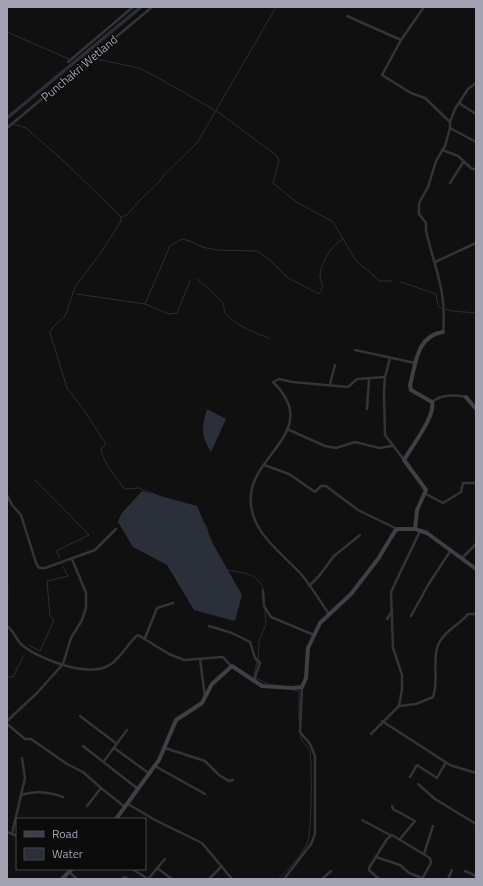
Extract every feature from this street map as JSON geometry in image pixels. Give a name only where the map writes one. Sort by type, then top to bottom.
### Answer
[{"type":"street","name":"Punchakri Wetland","points":[[68,62],[133,7]]},
{"type":"street","name":"Punchakri Wetland","points":[[7,128],[152,7]]},
{"type":"street","points":[[424,7],[401,40],[382,75],[411,93],[425,98],[450,122]]},
{"type":"street","points":[[347,16],[401,40]]},
{"type":"street","points":[[432,402],[411,390],[410,385],[419,350],[427,338],[443,332],[445,311],[443,293],[426,232],[426,223],[419,214],[419,203],[428,187],[436,161],[442,150],[450,128],[450,122],[459,103],[468,89],[476,83]]},
{"type":"street","points":[[459,103],[476,114]]},
{"type":"street","points":[[450,128],[476,142]]},
{"type":"street","points":[[442,150],[464,161],[472,169],[476,169]]},
{"type":"street","points":[[450,183],[464,161]]},
{"type":"street","points":[[435,262],[476,243]]},
{"type":"street","points":[[355,350],[415,363]]},
{"type":"street","points":[[390,358],[385,378],[385,435],[392,446],[423,484],[426,494],[418,510],[415,529]]},
{"type":"street","points":[[330,384],[335,365]]},
{"type":"street","points":[[329,614],[301,574],[266,540],[254,516],[250,496],[252,487],[258,472],[287,429],[291,413],[284,396],[274,382],[276,379],[348,387],[355,379],[385,378]]},
{"type":"street","points":[[367,409],[369,379]]},
{"type":"street","points":[[432,402],[440,396],[448,395],[466,397],[476,409]]},
{"type":"street","points":[[404,460],[431,414],[433,406],[432,402]]},
{"type":"street","points":[[287,429],[325,446],[336,448],[355,442],[379,448],[392,446]]},
{"type":"street","points":[[264,465],[289,474],[315,492],[321,486],[326,486],[358,510],[398,530],[421,530],[476,569]]},
{"type":"street","points":[[426,494],[443,503],[461,492],[464,483],[476,482]]},
{"type":"street","points":[[7,495],[12,505],[21,515],[36,563],[39,568],[45,568],[95,550],[116,529]]},
{"type":"street","points":[[284,879],[288,876],[311,844],[314,834],[315,756],[310,744],[300,732],[302,687],[306,678],[308,648],[320,624],[351,594],[378,559],[391,537],[398,530]]},
{"type":"street","points":[[399,706],[402,689],[402,675],[393,648],[391,631],[391,592],[421,530]]},
{"type":"street","points":[[309,586],[319,576],[334,556],[360,535]]},
{"type":"street","points":[[462,558],[476,544]]},
{"type":"street","points":[[411,616],[428,585],[451,550]]},
{"type":"street","points":[[7,721],[37,693],[63,664],[71,638],[82,620],[87,600],[86,593],[72,559]]},
{"type":"street","points":[[7,582],[7,600]]},
{"type":"street","points":[[263,590],[264,606],[271,617],[314,635]]},
{"type":"street","points":[[145,638],[154,613],[158,608],[173,603]]},
{"type":"street","points":[[387,619],[392,611]]},
{"type":"street","points":[[371,734],[382,721],[399,706],[416,704],[433,697],[436,690],[436,655],[442,637],[460,624],[468,614],[476,614]]},
{"type":"street","points":[[7,626],[20,644],[36,655],[85,670],[110,665],[120,657],[138,635],[169,654],[184,660],[200,660],[216,656],[223,657],[232,666],[262,686],[292,688],[302,687]]},
{"type":"street","points":[[209,626],[232,633],[250,642],[255,658],[260,663],[254,680]]},
{"type":"street","points":[[200,660],[205,697]]},
{"type":"street","points":[[117,818],[155,766],[165,748],[176,720],[202,703],[212,684],[232,666]]},
{"type":"street","points":[[80,716],[117,744]]},
{"type":"street","points":[[382,721],[446,762],[456,767],[476,773]]},
{"type":"street","points":[[7,724],[25,739],[31,739],[67,764],[83,772],[101,788],[127,806],[202,843],[232,879]]},
{"type":"street","points":[[104,761],[127,730]]},
{"type":"street","points":[[83,746],[138,789]]},
{"type":"street","points":[[114,748],[150,774]]},
{"type":"street","points":[[165,748],[205,761],[224,778],[229,781],[233,780]]},
{"type":"street","points":[[12,834],[25,778],[22,758]]},
{"type":"street","points":[[410,777],[417,766],[437,778],[446,762]]},
{"type":"street","points":[[155,766],[205,794]]},
{"type":"street","points":[[418,784],[436,799],[476,824]]},
{"type":"street","points":[[87,806],[101,788]]},
{"type":"street","points":[[20,796],[34,792],[42,792],[63,797]]},
{"type":"street","points":[[392,806],[393,809],[415,821],[400,839]]},
{"type":"street","points":[[362,820],[391,836],[400,839],[430,858],[432,862],[422,879],[400,865],[376,857]]},
{"type":"street","points":[[424,854],[433,826]]},
{"type":"street","points":[[7,832],[16,836]]},
{"type":"street","points":[[380,879],[369,870],[391,836]]},
{"type":"street","points":[[134,870],[148,879],[165,859]]},
{"type":"street","points":[[209,879],[222,866]]},
{"type":"street","points":[[157,868],[172,879]]},
{"type":"street","points":[[448,879],[452,870]]},
{"type":"street","points":[[62,879],[70,871],[77,879]]},
{"type":"street","points":[[322,879],[331,872]]},
{"type":"street","points":[[465,872],[476,876]]},
{"type":"street","points":[[288,876],[292,879]]},
{"type":"street","points":[[120,879],[124,877],[128,879]]},
{"type":"water","points":[[207,409],[226,419],[211,452],[207,446],[203,431]]},
{"type":"water","points":[[142,491],[197,506],[213,544],[242,595],[235,621],[194,610],[167,565],[133,547],[118,522],[121,514]]},
{"type":"waterway","points":[[7,118],[141,7]]},
{"type":"waterway","points":[[122,217],[127,215],[165,174],[197,143],[276,7]]},
{"type":"waterway","points":[[7,32],[69,59]]},
{"type":"waterway","points":[[86,53],[101,60],[139,68],[218,112],[277,156],[279,161],[273,183],[295,201],[333,222],[356,261],[380,281],[392,281]]},
{"type":"waterway","points":[[13,124],[26,128],[68,165],[121,217],[121,221],[100,254],[75,287],[65,316],[53,327],[50,332],[67,388],[84,410],[106,444],[101,449],[102,455],[110,470],[124,489],[139,488],[169,500]]},
{"type":"waterway","points":[[77,294],[145,304],[170,246],[182,239],[202,247],[216,250],[257,251],[270,260],[288,278],[319,294],[323,286],[320,276],[322,266],[331,249],[343,239]]},
{"type":"waterway","points":[[197,279],[221,300],[227,315],[232,320],[247,329],[269,338]]},
{"type":"waterway","points":[[145,304],[169,314],[177,313],[190,281]]},
{"type":"waterway","points":[[401,282],[436,294],[438,306],[442,308]]},
{"type":"waterway","points":[[445,309],[476,313]]},
{"type":"waterway","points":[[35,480],[89,535],[56,551],[60,558]]},
{"type":"waterway","points":[[205,524],[208,532]]},
{"type":"waterway","points":[[29,645],[40,651],[54,620],[50,616],[47,581],[68,576],[63,567]]},
{"type":"waterway","points":[[228,570],[244,573],[254,577],[258,580],[263,589]]},
{"type":"waterway","points":[[258,659],[259,641],[266,624],[265,610]]},
{"type":"waterway","points":[[7,677],[13,677],[24,655]]},
{"type":"waterway","points":[[254,676],[257,662]]},
{"type":"waterway","points":[[256,678],[268,684]]},
{"type":"waterway","points":[[293,690],[299,691],[299,721]]},
{"type":"waterway","points":[[278,879],[298,858],[309,838],[311,759],[310,752],[301,739],[300,734]]}]
